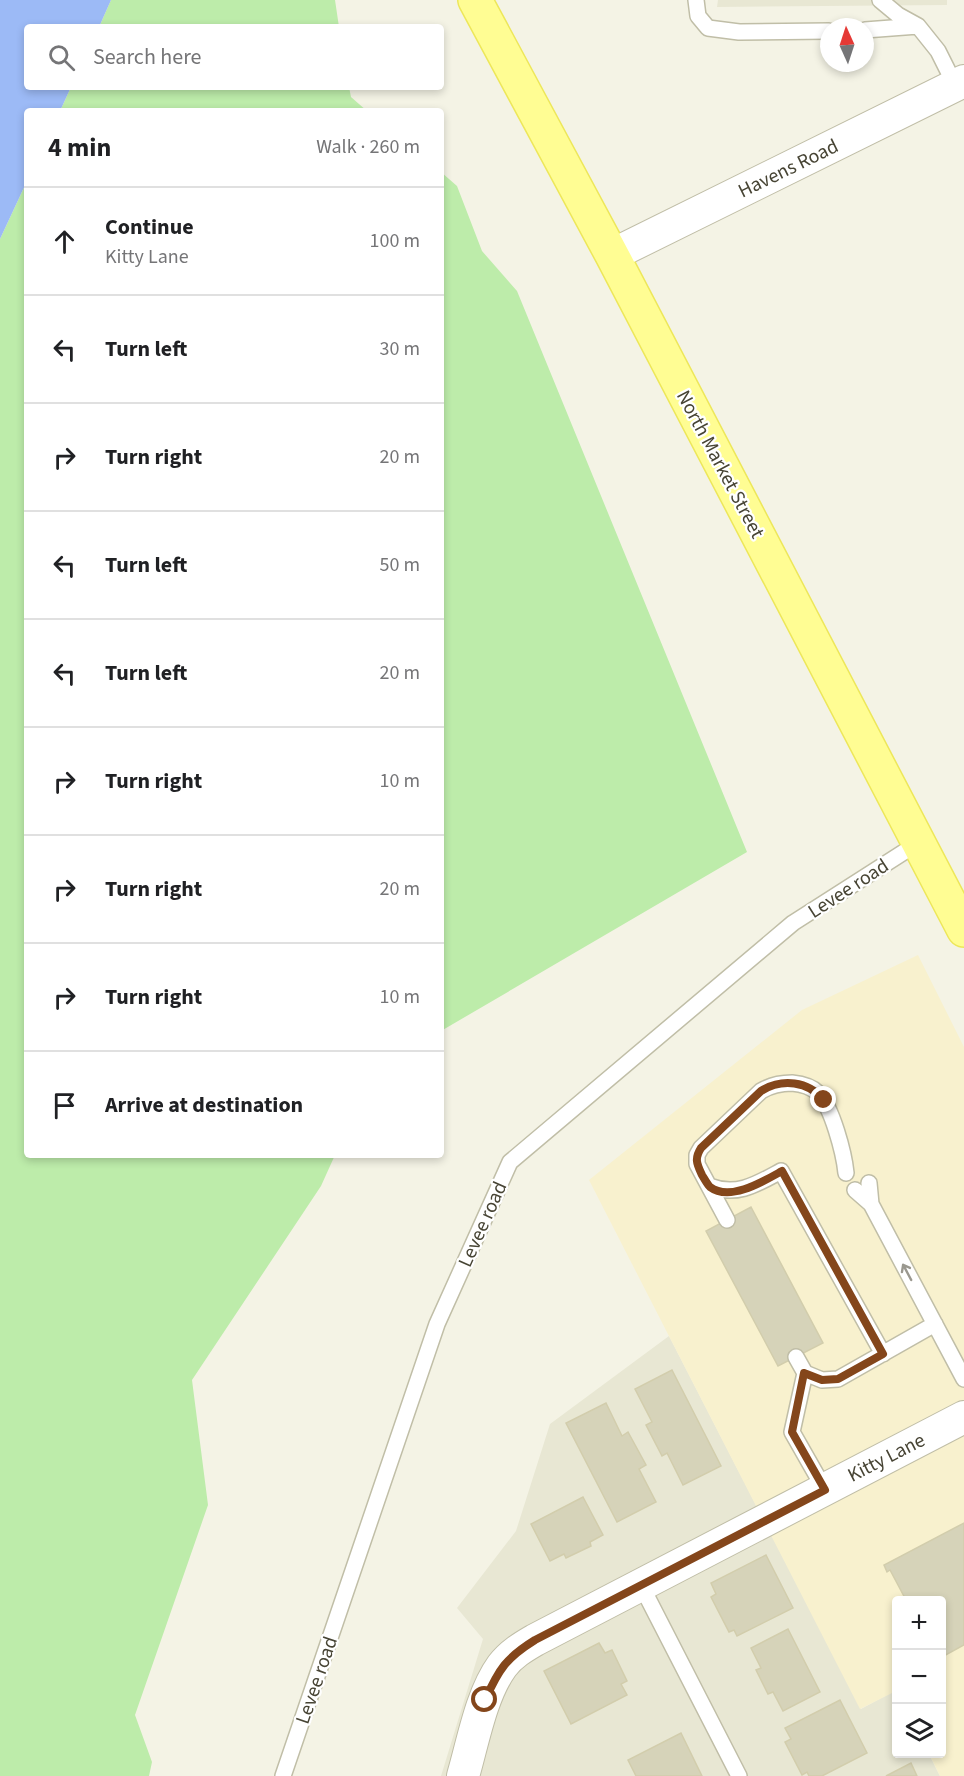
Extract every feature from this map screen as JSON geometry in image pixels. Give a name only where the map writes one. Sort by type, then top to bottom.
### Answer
[{"type":"main road","name":"North Market Street","points":[[475,0],[612,255],[964,929]]},
{"type":"street","name":"Havens Road","points":[[612,255],[960,83]]},
{"type":"street","name":"Kitty Lane","points":[[463,1776],[485,1700],[502,1666],[515,1652],[964,1417]]},
{"type":"lane","points":[[696,0],[698,15],[708,28],[739,32],[820,31]]},
{"type":"lane","points":[[880,0],[898,15],[918,26],[960,83]]},
{"type":"lane","points":[[874,29],[918,26]]},
{"type":"lane","name":"Levee road","points":[[283,1776],[437,1324],[510,1162],[793,923],[918,843]]},
{"type":"lane","points":[[727,1220],[697,1164],[696,1155],[761,1091],[770,1085],[795,1083],[817,1091],[824,1100],[844,1153],[846,1173]]},
{"type":"lane","points":[[844,1153],[860,1165]]},
{"type":"lane","points":[[709,1186],[720,1191],[735,1191],[752,1187],[782,1171],[883,1354]]},
{"type":"lane","points":[[869,1183],[871,1204]]},
{"type":"lane","points":[[855,1190],[871,1204],[964,1378]]},
{"type":"lane","points":[[804,1373],[822,1380],[838,1379],[935,1324]]},
{"type":"lane","points":[[796,1357],[804,1373],[792,1432],[825,1490]]},
{"type":"lane","points":[[641,1585],[740,1776]]},
{"type":"shaded area","points":[[718,0],[947,0],[947,5],[717,7]]},
{"type":"shaded area","points":[[918,955],[964,1047],[964,1776],[940,1776],[931,1758],[946,1758],[946,1596],[892,1596],[892,1693],[860,1709],[589,1180],[802,1010]]},
{"type":"shaded area","points":[[669,1336],[861,1709],[892,1692],[892,1758],[931,1758],[940,1776],[441,1776],[483,1639],[457,1608],[516,1531],[550,1424]]},
{"type":"green space","points":[[111,0],[335,0],[339,24],[100,24]]},
{"type":"green space","points":[[70,90],[350,90],[351,97],[364,108],[61,108]]},
{"type":"green space","points":[[444,175],[457,186],[482,251],[517,291],[747,852],[444,1029]]},
{"type":"green space","points":[[24,187],[24,1158],[334,1158],[321,1186],[192,1380],[208,1505],[135,1715],[152,1762],[149,1776],[0,1776],[0,239]]},
{"type":"water","points":[[0,0],[111,0],[100,24],[24,24],[24,90],[70,90],[61,108],[24,108],[24,187],[0,239]]},
{"type":"building","points":[[751,1207],[823,1343],[778,1366],[706,1231]]},
{"type":"building","points":[[672,1370],[721,1466],[683,1485],[667,1453],[662,1456],[646,1425],[652,1422],[635,1389]]},
{"type":"building","points":[[606,1403],[622,1436],[628,1432],[646,1465],[639,1469],[656,1502],[617,1522],[566,1423]]},
{"type":"building","points":[[583,1497],[603,1535],[590,1542],[591,1546],[566,1558],[564,1554],[550,1561],[531,1524]]},
{"type":"building","points":[[964,1523],[964,1645],[946,1655],[946,1596],[904,1596],[890,1570],[887,1572],[884,1565]]},
{"type":"building","points":[[766,1555],[793,1608],[737,1636],[734,1630],[729,1632],[711,1597],[716,1594],[711,1583]]},
{"type":"building","points":[[788,1629],[820,1692],[783,1711],[773,1692],[768,1694],[756,1670],[761,1668],[751,1648]]},
{"type":"building","points":[[599,1643],[605,1653],[612,1650],[627,1681],[621,1684],[627,1695],[571,1724],[544,1671]]},
{"type":"building","points":[[840,1700],[867,1753],[822,1776],[809,1776],[807,1772],[802,1775],[785,1742],[791,1739],[785,1728]]},
{"type":"building","points":[[681,1733],[702,1776],[636,1776],[628,1760]]},
{"type":"building","points":[[911,1763],[917,1776],[886,1776]]},
{"type":"route","points":[[485,1700],[502,1666],[515,1652],[825,1490],[792,1432],[804,1373],[822,1380],[838,1379],[883,1354],[782,1171],[752,1187],[735,1191],[720,1191],[709,1186],[697,1164],[696,1155],[761,1091],[770,1085],[795,1083],[808,1086],[817,1091],[824,1100]]}]
